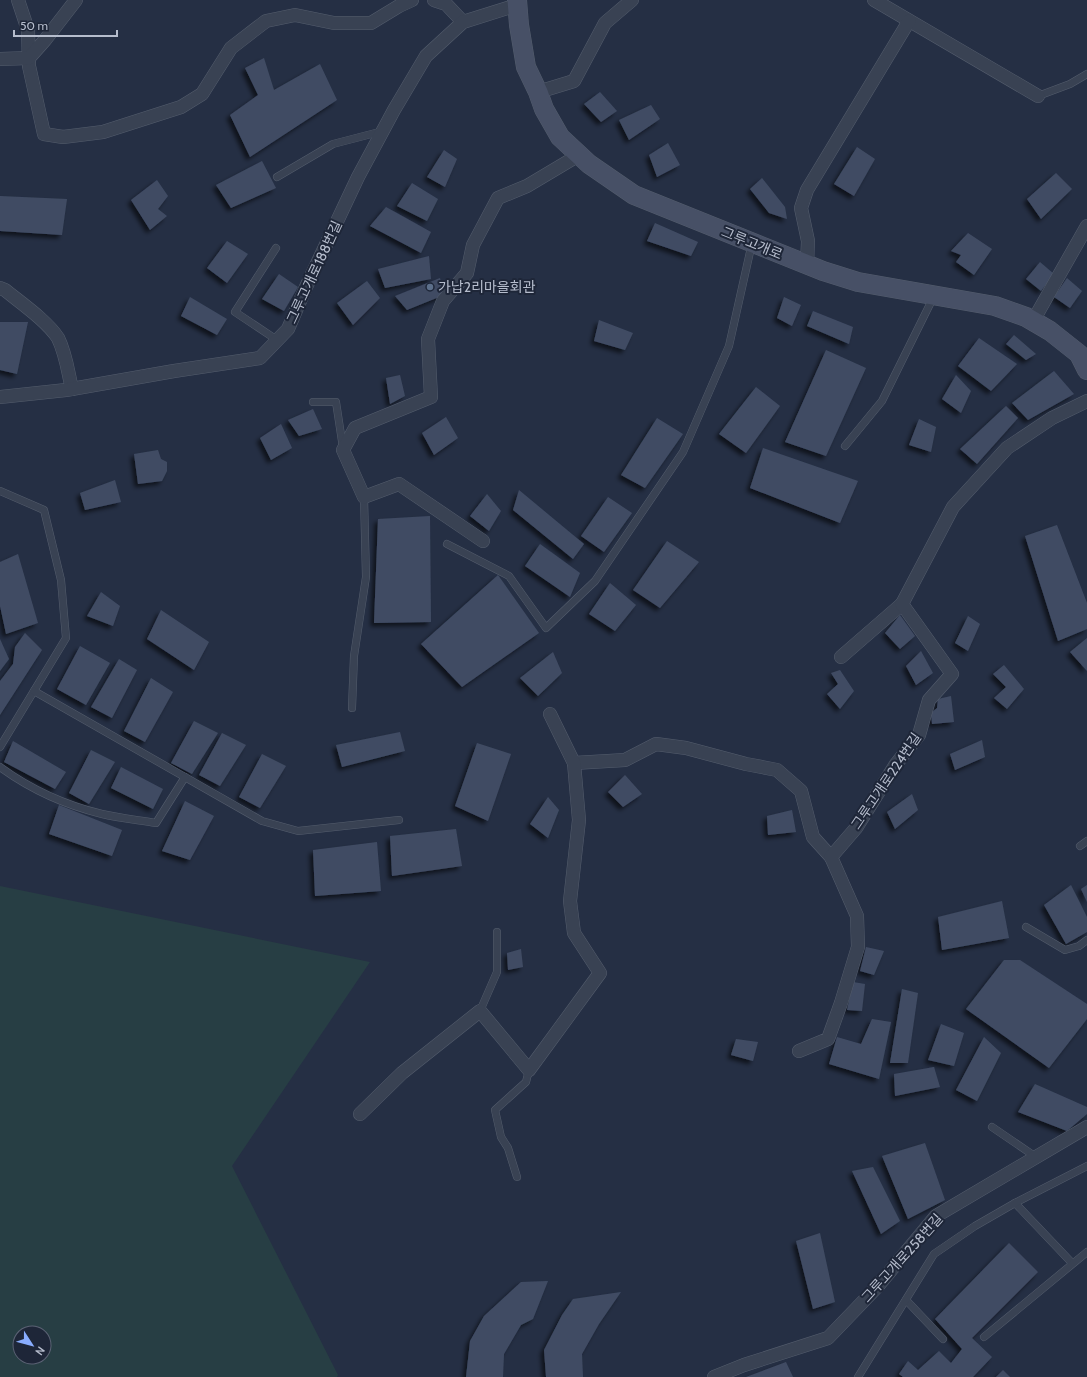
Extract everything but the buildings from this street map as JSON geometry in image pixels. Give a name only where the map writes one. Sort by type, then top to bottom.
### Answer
[{"type":"street","points":[[18,0],[28,30],[29,66],[44,134],[63,137],[103,132],[182,106],[202,94],[231,48],[266,20],[295,15],[334,23],[371,23],[412,0]]},
{"type":"street","points":[[0,58],[29,58],[76,0]]},
{"type":"street","points":[[434,0],[446,4],[463,22]]},
{"type":"street","points":[[538,92],[574,81],[605,23],[632,0]]},
{"type":"street","points":[[874,0],[1038,96]]},
{"type":"street","name":"그루고개로188번길","points":[[0,397],[72,389],[260,358],[288,329],[306,287],[358,177],[426,56],[463,22],[517,2]]},
{"type":"street","name":"그루고개로","points":[[517,2],[526,67],[544,109],[560,137],[589,164],[634,195],[808,265],[858,282],[995,306],[1033,321],[1050,331],[1084,356]]},
{"type":"street","points":[[808,265],[808,241],[801,208],[807,190],[909,20]]},
{"type":"street","points":[[483,541],[399,484],[364,497],[344,450],[355,428],[431,397],[428,340],[443,301],[467,273],[473,245],[498,198],[527,186],[579,155]]},
{"type":"street","points":[[1033,321],[1087,226]]},
{"type":"street","points":[[0,288],[5,290],[41,320],[57,338],[65,356],[72,389]]},
{"type":"street","points":[[841,657],[902,604],[953,506],[1007,448],[1052,418],[1087,401]]},
{"type":"street","name":"그루고개로224번길","points":[[831,857],[856,828],[896,764],[920,735],[929,700],[952,674],[902,604]]},
{"type":"street","points":[[360,1114],[402,1073],[480,1011],[529,1070],[600,972],[574,933],[570,901],[579,820],[574,763],[550,714]]},
{"type":"street","points":[[574,763],[625,760],[656,744],[686,748],[746,764],[777,770],[801,791],[813,837],[831,857],[857,916],[858,947],[828,1039],[799,1051]]},
{"type":"street","name":"그루고개로258번길","points":[[714,1377],[744,1365],[828,1338],[878,1287],[936,1216],[1087,1127]]},
{"type":"lane","points":[[1038,96],[1070,84],[1087,74]]},
{"type":"lane","points":[[277,176],[333,144],[383,131]]},
{"type":"lane","points":[[447,544],[509,576],[546,628],[595,581],[684,452],[729,346],[752,243]]},
{"type":"lane","points":[[276,248],[235,312],[277,340]]},
{"type":"lane","points":[[845,446],[882,401],[934,296]]},
{"type":"lane","points":[[313,402],[336,402],[344,450]]},
{"type":"lane","points":[[0,491],[44,510],[61,580],[66,638],[0,747]]},
{"type":"lane","points":[[352,708],[354,656],[366,577],[364,497]]},
{"type":"lane","points":[[34,691],[262,821],[298,831],[399,820]]},
{"type":"lane","points":[[0,767],[14,777],[52,798],[102,814],[156,823],[185,777]]},
{"type":"lane","points":[[1080,846],[1087,842]]},
{"type":"lane","points":[[1026,927],[1065,950],[1079,946],[1087,940]]},
{"type":"lane","points":[[480,1011],[497,972],[496,932]]},
{"type":"lane","points":[[517,1177],[508,1148],[500,1137],[495,1110],[526,1082],[529,1070]]},
{"type":"lane","points":[[992,1127],[1036,1157]]},
{"type":"lane","points":[[858,1377],[934,1254],[975,1226],[1014,1203],[1087,1166]]},
{"type":"lane","points":[[1014,1203],[1072,1263]]},
{"type":"lane","points":[[984,1337],[1087,1252]]},
{"type":"lane","points":[[906,1300],[943,1339]]},
{"type":"green space","points":[[0,886],[370,962],[232,1166],[338,1375],[337,1377],[0,1377]]},
{"type":"place","name":"가납2리마을회관","points":[[430,287]]}]
